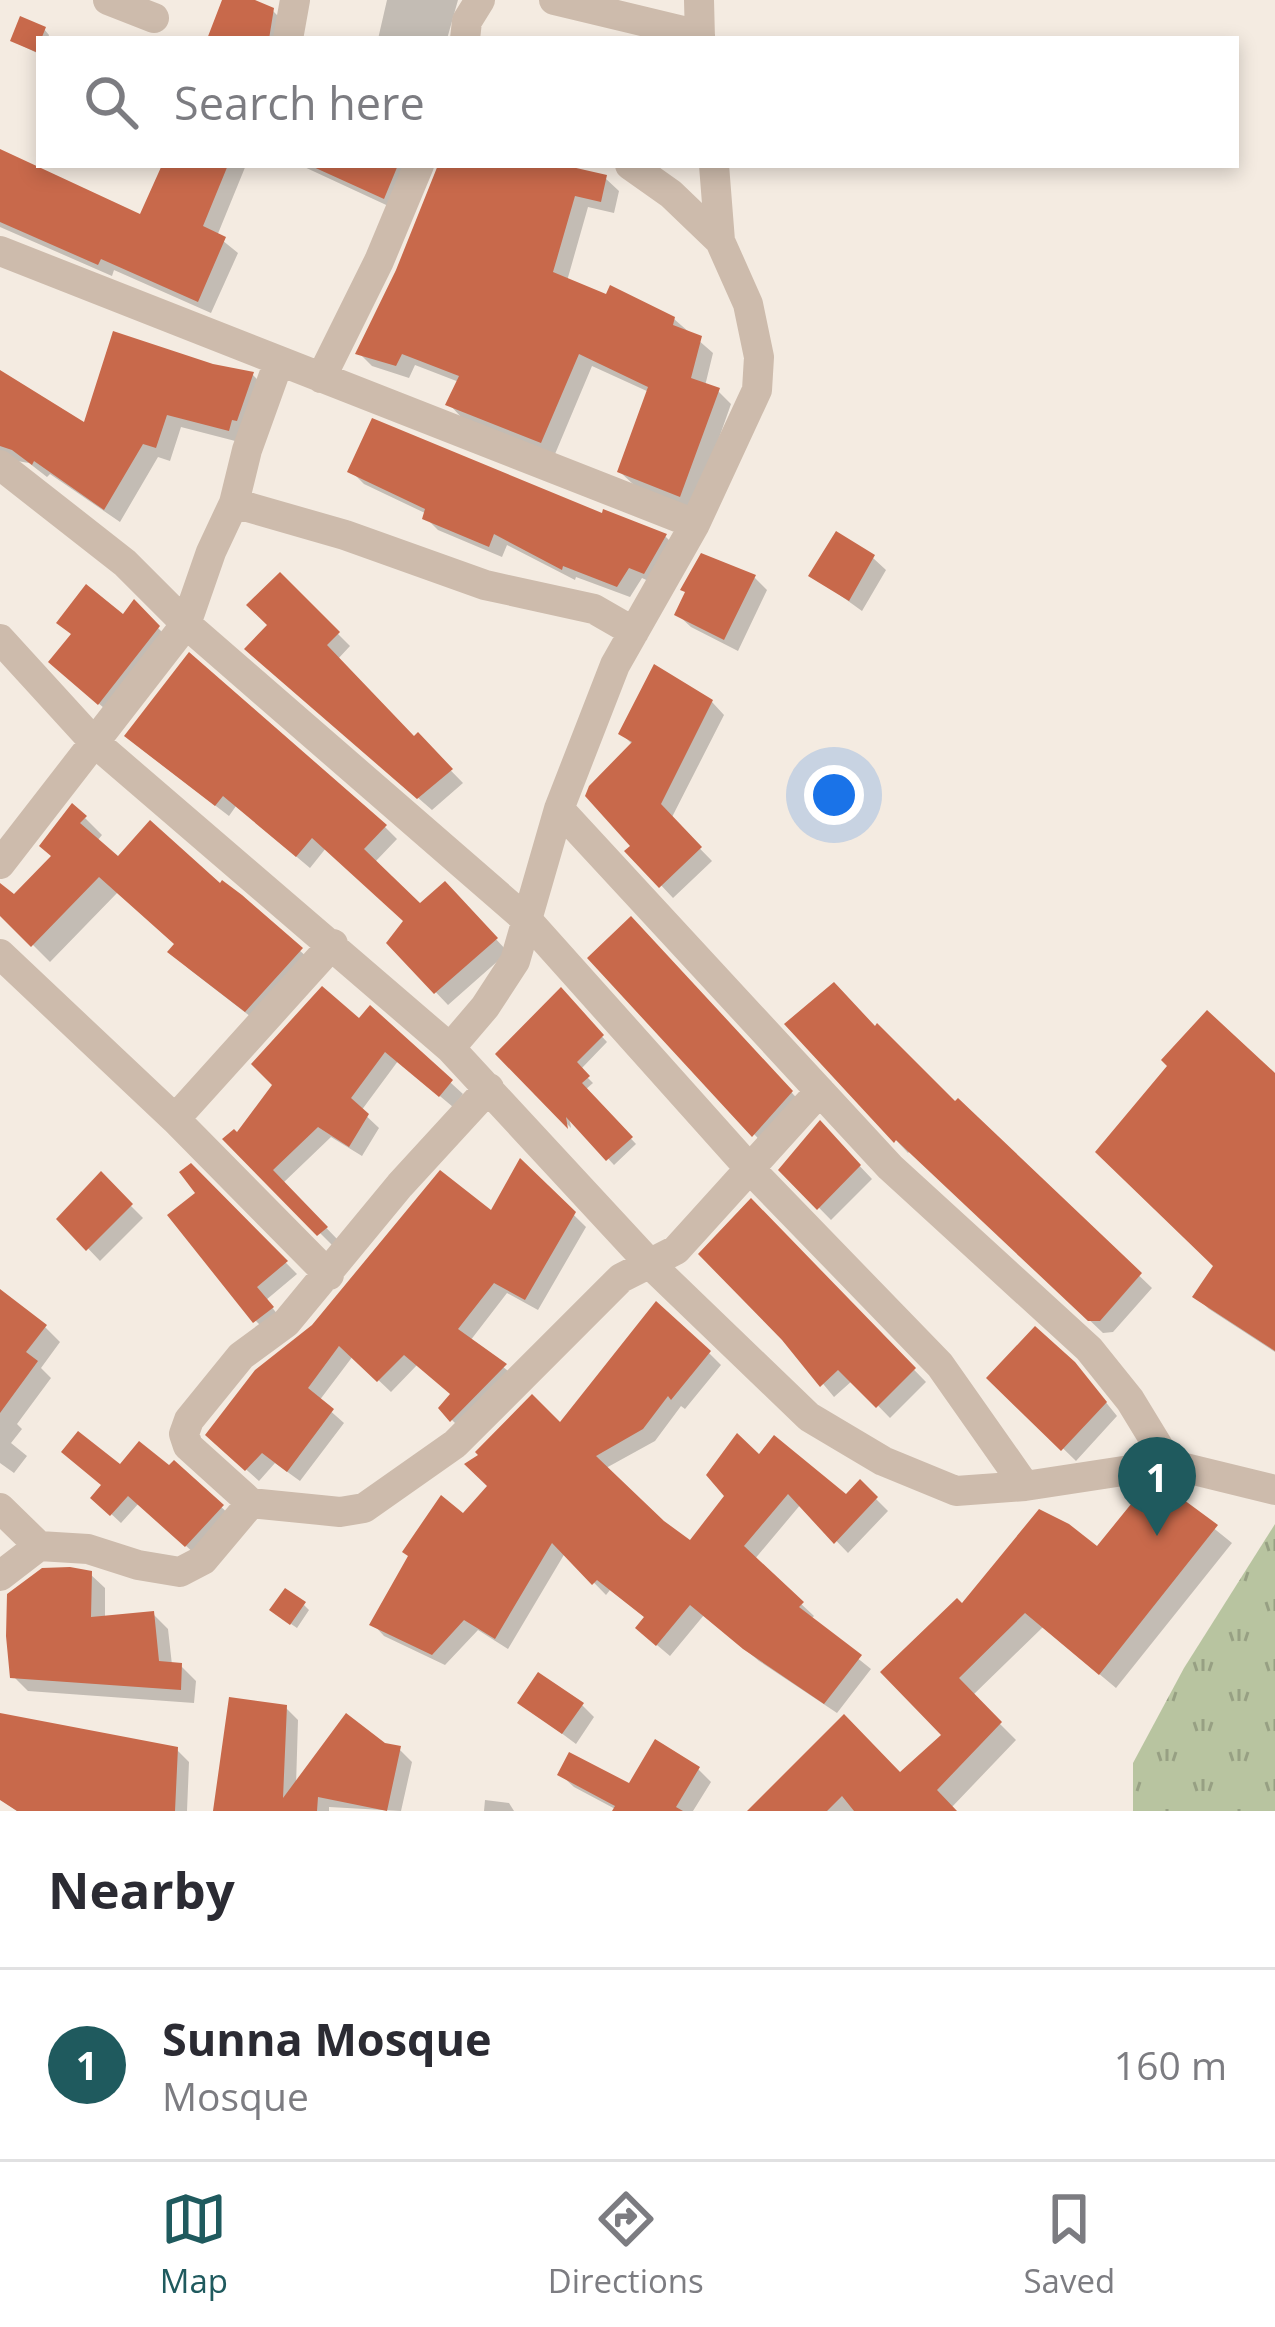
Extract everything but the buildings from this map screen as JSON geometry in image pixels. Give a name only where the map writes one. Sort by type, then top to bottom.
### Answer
[{"type":"street","points":[[108,0],[154,17]]},
{"type":"street","points":[[289,36],[295,0]]},
{"type":"street","points":[[465,36],[467,21],[480,0]]},
{"type":"street","points":[[554,0],[696,36]]},
{"type":"street","points":[[699,0],[700,36]]},
{"type":"street","points":[[321,378],[379,261],[418,168]]},
{"type":"street","points":[[634,168],[671,194],[720,241]]},
{"type":"street","points":[[450,1048],[515,961],[560,809],[615,665],[695,524],[757,390],[758,357],[748,304],[720,241],[714,168]]},
{"type":"street","points":[[0,251],[695,524]]},
{"type":"street","points":[[0,864],[186,624],[234,503],[247,450],[280,361]]},
{"type":"street","points":[[0,465],[125,563],[186,624],[529,922],[750,1168],[940,1365],[1025,1486]]},
{"type":"street","points":[[234,503],[345,535],[485,584],[594,609],[634,632]]},
{"type":"street","points":[[0,639],[94,742],[450,1048],[651,1265],[809,1417],[883,1461],[956,1491],[1025,1486],[1169,1464],[1275,1490]]},
{"type":"street","points":[[560,809],[890,1167],[1089,1349],[1130,1400],[1169,1464]]},
{"type":"street","points":[[175,1119],[333,944]]},
{"type":"street","points":[[0,954],[175,1119],[329,1275]]},
{"type":"street","points":[[488,1088],[286,1323],[241,1356],[189,1420],[184,1434],[188,1446],[251,1504],[340,1512],[364,1508],[455,1444],[621,1278],[676,1250],[820,1091]]},
{"type":"street","points":[[0,1508],[39,1546],[88,1549],[180,1572],[203,1560],[251,1504]]},
{"type":"street","points":[[0,1576],[39,1546]]},
{"type":"green space","points":[[1275,1524],[1275,1811],[1133,1811],[1133,1763],[1184,1668]]},
{"type":"place","name":"Sunna Mosque","points":[[1157,1536]]}]
